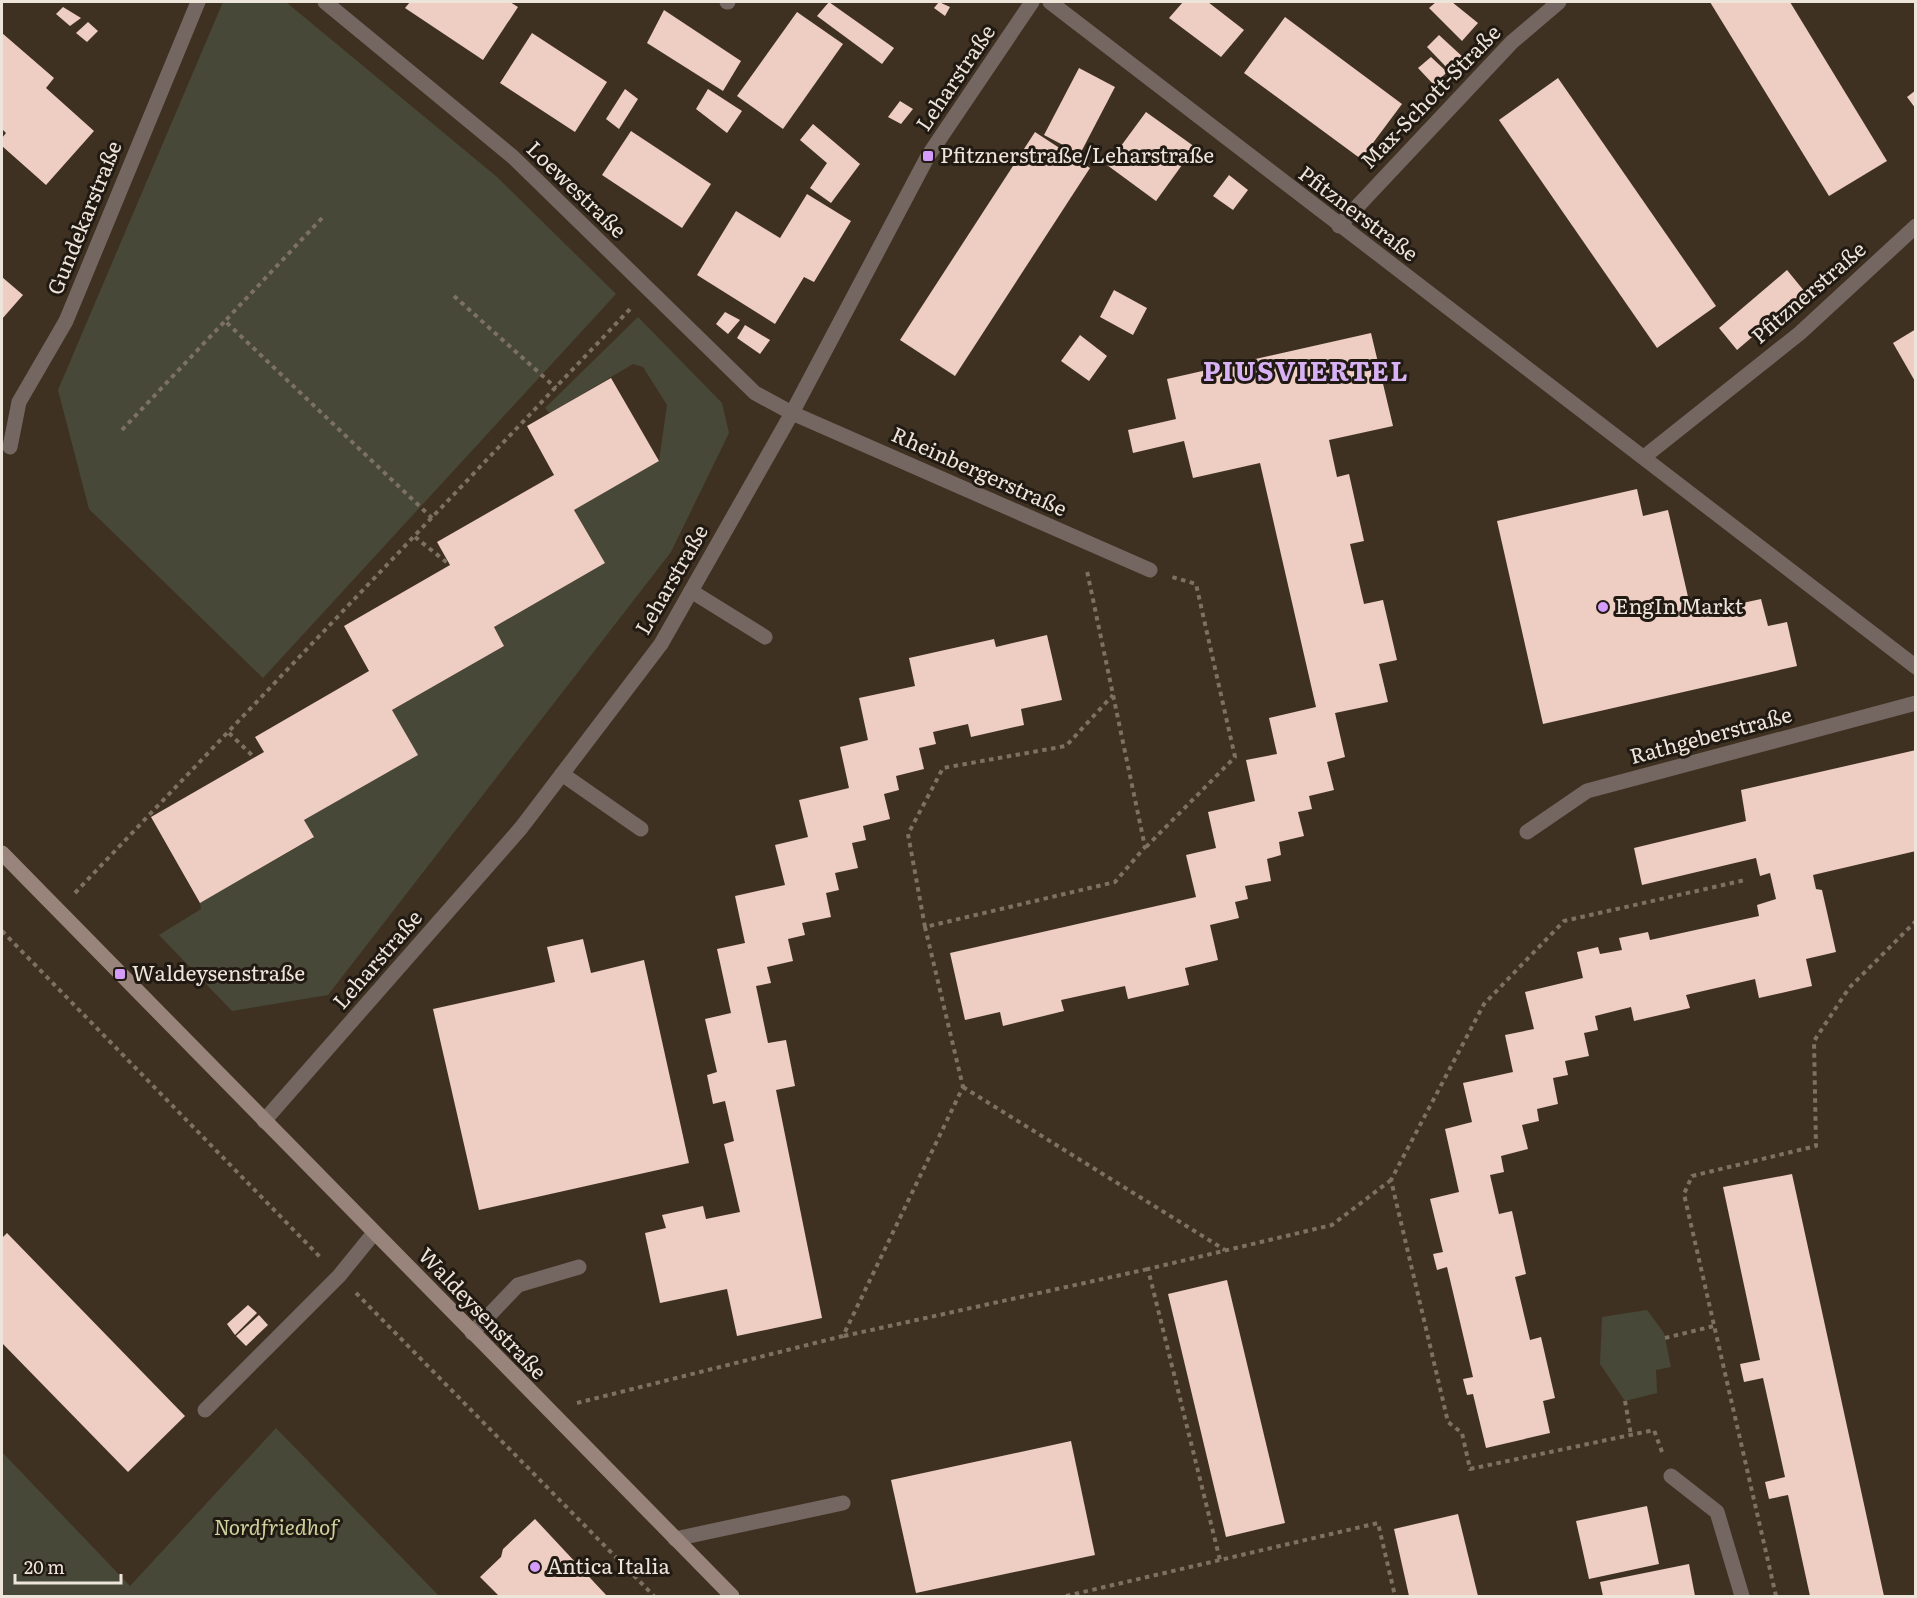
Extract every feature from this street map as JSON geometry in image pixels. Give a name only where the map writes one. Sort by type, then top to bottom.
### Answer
[{"type":"street","name":"Gundekarstraße","points":[[10,447],[19,402],[66,321],[167,71],[198,2]]},
{"type":"street","name":"Loewestraße","points":[[325,2],[513,157],[755,393],[792,413]]},
{"type":"street","name":"Leharstraße","points":[[264,1121],[521,828],[661,644],[792,413],[928,156],[1032,2]]},
{"type":"street","name":"Pfitznerstraße","points":[[1050,2],[1916,667]]},
{"type":"street","name":"Max-Schott-Straße","points":[[1339,226],[1512,42],[1559,2]]},
{"type":"street","name":"Pfitznerstraße","points":[[1644,457],[1800,333],[1916,226]]},
{"type":"street","name":"Rheinbergerstraße","points":[[792,413],[1150,570]]},
{"type":"street","points":[[691,591],[765,637]]},
{"type":"street","name":"Rathgeberstraße","points":[[1527,832],[1587,791],[1916,703]]},
{"type":"street","points":[[562,774],[641,829]]},
{"type":"street","name":"Waldeysenstraße","points":[[2,853],[732,1596]]},
{"type":"street","points":[[205,1410],[339,1276],[374,1233]]},
{"type":"street","points":[[472,1333],[518,1285],[579,1267]]},
{"type":"street","points":[[1671,1476],[1717,1512],[1742,1596]]},
{"type":"street","points":[[675,1539],[843,1503]]},
{"type":"path","points":[[122,430],[322,218]]},
{"type":"path","points":[[58,910],[229,733],[648,290]]},
{"type":"path","points":[[454,296],[555,388]]},
{"type":"path","points":[[225,321],[432,518]]},
{"type":"path","points":[[531,415],[534,422]]},
{"type":"path","points":[[415,537],[450,565]]},
{"type":"path","points":[[1080,538],[1145,847]]},
{"type":"path","points":[[926,927],[1115,882],[1145,847],[1235,757],[1196,584],[1150,570]]},
{"type":"path","points":[[843,1336],[963,1087],[926,927],[908,834],[943,768],[1066,746],[1113,695]]},
{"type":"path","points":[[229,733],[255,758]]},
{"type":"path","points":[[548,1410],[843,1336],[1148,1269],[1332,1225],[1391,1180],[1484,1004],[1564,921],[1745,880]]},
{"type":"path","points":[[1776,1596],[1684,1194],[1692,1176],[1816,1146],[1814,1041],[1850,988],[1916,921]]},
{"type":"path","points":[[963,1087],[1226,1251]]},
{"type":"path","points":[[1391,1180],[1448,1422],[1462,1433],[1470,1469],[1654,1430],[1671,1476]]},
{"type":"path","points":[[1148,1269],[1220,1560]]},
{"type":"path","points":[[1665,1338],[1714,1326]]},
{"type":"path","points":[[1625,1401],[1631,1435]]},
{"type":"path","points":[[1066,1596],[1378,1523],[1395,1596]]},
{"type":"green space","points":[[223,2],[286,2],[497,177],[616,294],[263,678],[89,509],[58,390]]},
{"type":"green space","points":[[638,317],[722,403],[729,433],[671,552],[328,995],[232,1011],[159,935],[201,909],[200,903],[313,838],[304,820],[417,755],[392,710],[504,646],[494,627],[605,563],[574,510],[659,461],[667,405],[643,367],[633,364],[550,413],[545,408]]},
{"type":"green space","points":[[1647,1310],[1664,1333],[1671,1367],[1656,1370],[1657,1393],[1625,1401],[1600,1364],[1602,1317]]},
{"type":"green space","name":"Nordfriedhof","points":[[276,1428],[439,1596],[2,1596],[2,1452],[130,1586]]},
{"type":"building","points":[[410,2],[510,2],[518,7],[483,60],[405,8]]},
{"type":"building","points":[[829,2],[894,48],[882,64],[817,16]]},
{"type":"building","points":[[939,2],[950,7],[945,16],[934,8]]},
{"type":"building","points":[[1183,2],[1208,2],[1244,30],[1221,57],[1169,18]]},
{"type":"building","points":[[1436,2],[1452,2],[1478,23],[1462,41],[1429,8]]},
{"type":"building","points":[[1710,2],[1790,2],[1887,161],[1829,196]]},
{"type":"building","points":[[63,7],[81,18],[70,26],[56,14]]},
{"type":"building","points":[[664,10],[741,61],[723,91],[647,43]]},
{"type":"building","points":[[797,12],[843,44],[783,129],[737,96]]},
{"type":"building","points":[[1285,17],[1402,104],[1361,159],[1244,73]]},
{"type":"building","points":[[88,22],[98,31],[87,42],[76,33]]},
{"type":"building","points":[[2,33],[54,78],[46,88],[94,131],[46,185],[2,146],[2,138],[6,133],[2,129]]},
{"type":"building","points":[[532,33],[607,82],[575,132],[500,83]]},
{"type":"building","points":[[1439,35],[1465,59],[1451,72],[1427,47]]},
{"type":"building","points":[[1431,57],[1447,72],[1434,85],[1418,68]]},
{"type":"building","points":[[1079,68],[1115,87],[1080,154],[1044,135]]},
{"type":"building","points":[[1558,78],[1716,306],[1657,348],[1499,120]]},
{"type":"building","points":[[625,89],[638,99],[619,129],[606,119]]},
{"type":"building","points":[[708,89],[742,111],[727,133],[696,109]]},
{"type":"building","points":[[1916,90],[1916,109],[1907,97]]},
{"type":"building","points":[[900,101],[913,109],[901,124],[888,117]]},
{"type":"building","points":[[1146,112],[1195,147],[1156,201],[1107,165]]},
{"type":"building","points":[[813,124],[860,164],[831,203],[810,188],[827,163],[800,140]]},
{"type":"building","points":[[631,131],[711,184],[682,228],[602,175]]},
{"type":"building","points":[[1035,132],[1090,168],[955,376],[900,340]]},
{"type":"building","points":[[1229,175],[1248,190],[1233,210],[1213,196]]},
{"type":"building","points":[[807,194],[851,221],[814,282],[804,277],[775,324],[697,275],[736,211],[780,238]]},
{"type":"building","points":[[1787,270],[1805,292],[1737,350],[1719,328]]},
{"type":"building","points":[[2,277],[23,295],[2,319]]},
{"type":"building","points":[[1114,290],[1147,308],[1133,335],[1100,317]]},
{"type":"building","points":[[725,312],[740,320],[728,334],[716,324]]},
{"type":"building","points":[[745,325],[770,340],[760,354],[737,338]]},
{"type":"building","points":[[1916,329],[1916,383],[1893,343]]},
{"type":"building","points":[[1371,333],[1393,426],[1329,440],[1337,477],[1349,474],[1364,541],[1350,544],[1364,604],[1383,600],[1397,660],[1379,664],[1388,702],[1335,713],[1345,757],[1327,762],[1334,790],[1309,796],[1312,809],[1298,812],[1304,836],[1279,842],[1281,855],[1267,859],[1271,881],[1245,886],[1248,899],[1235,902],[1239,918],[1210,925],[1218,960],[1185,968],[1189,985],[1128,999],[1125,986],[1061,1000],[1064,1011],[1003,1026],[1000,1012],[965,1020],[950,953],[1196,897],[1186,855],[1216,848],[1208,812],[1255,801],[1246,760],[1277,754],[1269,718],[1316,707],[1260,463],[1193,478],[1184,441],[1133,453],[1128,430],[1176,419],[1167,379]]},
{"type":"building","points":[[1080,335],[1107,356],[1089,381],[1061,361]]},
{"type":"building","points":[[611,378],[659,461],[574,510],[605,563],[494,627],[504,646],[392,710],[418,755],[304,820],[314,837],[200,903],[151,817],[264,752],[255,737],[369,671],[344,626],[450,565],[437,542],[554,475],[527,426]]},
{"type":"building","name":"EngIn Markt","points":[[1637,489],[1643,516],[1668,510],[1692,614],[1761,599],[1768,626],[1787,622],[1797,666],[1543,724],[1497,521]]},
{"type":"building","points":[[1047,635],[1062,700],[1021,709],[1024,725],[971,737],[968,724],[933,732],[936,744],[919,748],[924,769],[896,776],[899,790],[884,794],[890,819],[863,826],[866,840],[852,843],[858,868],[835,873],[839,890],[826,893],[831,917],[802,923],[805,935],[788,939],[793,961],[767,967],[771,983],[756,986],[768,1043],[786,1040],[795,1086],[776,1090],[822,1318],[737,1336],[727,1289],[660,1303],[645,1233],[666,1228],[662,1215],[703,1206],[706,1219],[740,1212],[724,1144],[734,1141],[725,1101],[713,1104],[707,1075],[717,1072],[705,1019],[731,1013],[717,949],[745,943],[735,896],[785,885],[775,845],[808,837],[799,800],[849,788],[840,747],[868,740],[859,698],[915,686],[909,658],[994,639],[996,647]]},
{"type":"building","points":[[1916,750],[1916,851],[1813,875],[1816,889],[1822,890],[1836,952],[1806,959],[1812,986],[1759,998],[1755,979],[1686,995],[1690,1008],[1634,1021],[1631,1007],[1595,1016],[1598,1030],[1584,1033],[1589,1056],[1565,1061],[1568,1075],[1553,1078],[1558,1104],[1537,1109],[1539,1121],[1522,1125],[1528,1149],[1501,1156],[1504,1172],[1490,1175],[1499,1214],[1512,1211],[1526,1274],[1515,1277],[1530,1340],[1541,1337],[1555,1398],[1543,1401],[1550,1433],[1486,1448],[1473,1394],[1467,1395],[1463,1379],[1473,1377],[1447,1267],[1437,1270],[1433,1254],[1443,1252],[1430,1199],[1459,1192],[1445,1129],[1472,1122],[1463,1083],[1513,1072],[1505,1035],[1534,1029],[1525,992],[1583,978],[1577,952],[1598,947],[1600,954],[1622,950],[1619,938],[1648,932],[1650,940],[1759,916],[1757,905],[1776,899],[1770,873],[1760,876],[1756,858],[1642,885],[1634,848],[1746,821],[1741,790]]},
{"type":"building","points":[[583,939],[591,973],[644,960],[689,1163],[479,1210],[433,1009],[555,982],[547,947]]},
{"type":"building","points":[[1792,1174],[1884,1596],[1810,1596],[1788,1495],[1769,1499],[1765,1482],[1785,1477],[1763,1378],[1744,1382],[1740,1364],[1760,1360],[1723,1187]]},
{"type":"building","points":[[7,1233],[185,1416],[128,1472],[2,1343],[2,1238]]},
{"type":"building","points":[[1227,1280],[1285,1523],[1226,1537],[1168,1294]]},
{"type":"building","points":[[248,1305],[257,1313],[235,1335],[227,1324]]},
{"type":"building","points":[[259,1315],[268,1325],[246,1346],[236,1336]]},
{"type":"building","points":[[1071,1441],[1095,1555],[916,1593],[891,1480]]},
{"type":"building","points":[[1647,1506],[1659,1564],[1589,1579],[1576,1521]]},
{"type":"building","points":[[1458,1514],[1478,1596],[1409,1596],[1394,1529]]},
{"type":"building","name":"Antica Italia","points":[[535,1519],[607,1596],[499,1596],[480,1577],[501,1557],[503,1549]]},
{"type":"building","points":[[1689,1564],[1695,1596],[1603,1596],[1600,1582]]},
{"type":"place","name":"Pfitznerstraße/Leharstraße","points":[[928,156]]},
{"type":"place","name":"EngIn Markt","points":[[1603,607]]},
{"type":"place","name":"Waldeysenstraße","points":[[120,974]]},
{"type":"place","name":"Antica Italia","points":[[535,1567]]},
{"type":"district","name":"PIUSVIERTEL","points":[[1306,372]]}]
